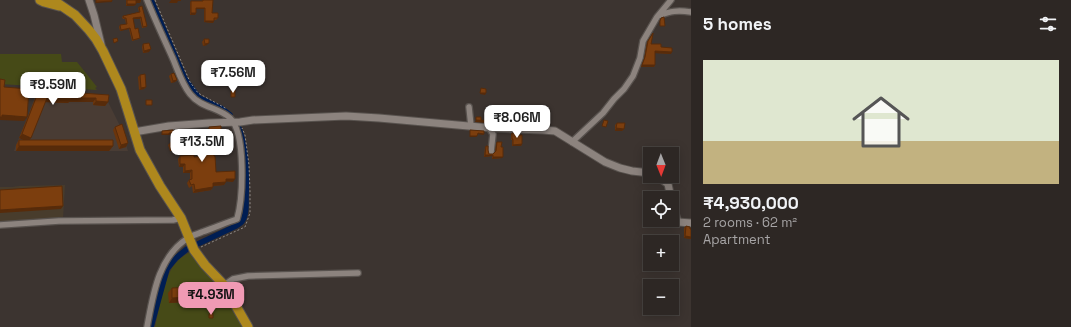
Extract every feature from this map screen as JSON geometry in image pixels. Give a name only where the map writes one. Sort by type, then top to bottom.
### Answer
[{"type":"highway","points":[[40,0],[64,8]]},
{"type":"highway","points":[[53,0],[75,15],[96,39],[121,89],[134,132],[143,155],[160,186],[181,218],[190,242],[205,265],[224,285],[248,327]]},
{"type":"street","points":[[89,0],[103,51]]},
{"type":"street","points":[[147,0],[181,78],[190,94],[199,103],[219,111],[235,123],[238,131],[242,158],[239,210],[236,219],[179,246],[165,263],[154,291],[147,327]]},
{"type":"street","points":[[572,142],[603,113],[624,89],[633,76],[640,58],[643,41],[657,17],[671,0]]},
{"type":"street","points":[[657,17],[673,11],[691,12]]},
{"type":"street","points":[[469,107],[471,126]]},
{"type":"street","points":[[134,132],[169,126],[235,123],[253,120],[346,116],[471,126],[491,131],[504,129],[531,129],[555,131],[605,162],[620,168],[643,172]]},
{"type":"street","points":[[491,131],[491,152]]},
{"type":"street","points":[[0,225],[59,221],[173,220],[181,218]]},
{"type":"street","points":[[679,222],[691,223]]},
{"type":"street","points":[[224,285],[233,279],[248,276],[358,273]]},
{"type":"path","points":[[155,0],[190,82],[198,93],[229,111]]},
{"type":"shaded area","points":[[36,94],[106,98],[121,128],[128,151],[14,151]]},
{"type":"shaded area","points":[[65,185],[63,219],[0,222],[0,187]]},
{"type":"green space","points":[[0,54],[61,54],[62,62],[77,62],[97,87],[95,88],[97,90],[0,84]]},
{"type":"green space","points":[[190,252],[220,287],[220,290],[212,292],[169,293],[169,303],[218,300],[222,297],[234,310],[244,327],[155,327],[162,294],[171,269],[177,262]]},
{"type":"building","points":[[96,0],[112,0],[112,1],[96,2]]},
{"type":"building","points":[[127,0],[136,0],[136,4],[127,4]]},
{"type":"building","points":[[213,0],[212,13],[218,13],[218,18],[214,18],[214,21],[205,21],[205,8],[196,8],[196,13],[191,13],[191,1]]},
{"type":"building","points":[[142,6],[147,26],[143,27],[141,17],[133,18],[135,29],[138,28],[140,38],[133,40],[130,28],[121,30],[120,25],[127,24],[126,18],[123,16],[140,12],[139,7]]},
{"type":"building","points":[[664,17],[665,26],[660,26],[661,18]]},
{"type":"building","points":[[653,33],[651,44],[661,44],[661,47],[672,48],[672,52],[655,51],[655,65],[642,65],[648,41]]},
{"type":"building","points":[[117,38],[118,41],[114,43],[113,39]]},
{"type":"building","points":[[204,39],[209,39],[209,43],[205,44]]},
{"type":"building","points":[[149,43],[151,49],[144,51],[143,44]]},
{"type":"building","points":[[174,73],[177,80],[173,81],[171,74]]},
{"type":"building","points":[[145,74],[146,87],[141,88],[140,75]]},
{"type":"building","points":[[0,79],[5,80],[4,87],[29,89],[27,117],[2,115],[2,117],[0,117]]},
{"type":"building","points":[[481,88],[486,89],[486,93],[480,93]]},
{"type":"building","points":[[39,90],[109,95],[108,102],[96,101],[96,98],[47,98],[31,138],[22,134]]},
{"type":"building","points":[[235,90],[235,97],[231,97],[231,91]]},
{"type":"building","points":[[146,100],[152,100],[152,105],[146,105]]},
{"type":"building","points":[[507,114],[514,114],[513,123],[502,122],[502,120],[506,120]]},
{"type":"building","points":[[476,117],[481,117],[481,120],[489,121],[476,120]]},
{"type":"building","points":[[604,120],[608,121],[606,127],[602,126]]},
{"type":"building","points":[[617,123],[625,123],[624,129],[616,128]]},
{"type":"building","points":[[122,124],[128,143],[121,145],[115,127]]},
{"type":"building","points":[[221,126],[221,130],[209,130],[209,127]]},
{"type":"building","points":[[173,130],[173,133],[162,134],[162,131]]},
{"type":"building","points":[[470,130],[484,131],[484,134],[478,133],[477,136],[470,136]]},
{"type":"building","points":[[200,133],[200,136],[213,134],[216,172],[235,171],[235,179],[226,179],[226,182],[213,183],[213,187],[195,190],[194,184],[191,185],[189,180],[192,179],[192,170],[185,171],[185,164],[180,164],[180,156],[205,156],[205,146],[181,146],[181,148],[171,148],[170,143],[179,140],[186,141],[186,137]]},
{"type":"building","points":[[512,133],[522,135],[522,144],[513,145]]},
{"type":"building","points":[[19,140],[113,140],[113,146],[19,146]]},
{"type":"building","points":[[497,142],[502,142],[501,147],[503,147],[503,157],[485,155],[486,146],[488,146],[489,154],[493,154],[496,151]]},
{"type":"building","points":[[62,186],[63,206],[0,210],[0,190]]},
{"type":"building","points":[[686,226],[690,227],[691,229],[691,237],[685,236]]},
{"type":"building","points":[[215,286],[219,295],[172,298],[172,288]]},
{"type":"building","points":[[213,313],[213,318],[209,318],[209,314]]},
{"type":"waterway","points":[[151,0],[185,79],[199,98],[221,108],[230,115]]},
{"type":"waterway","points":[[151,327],[167,269],[176,258],[187,249],[242,222],[246,212],[246,159],[240,130],[236,121]]}]
